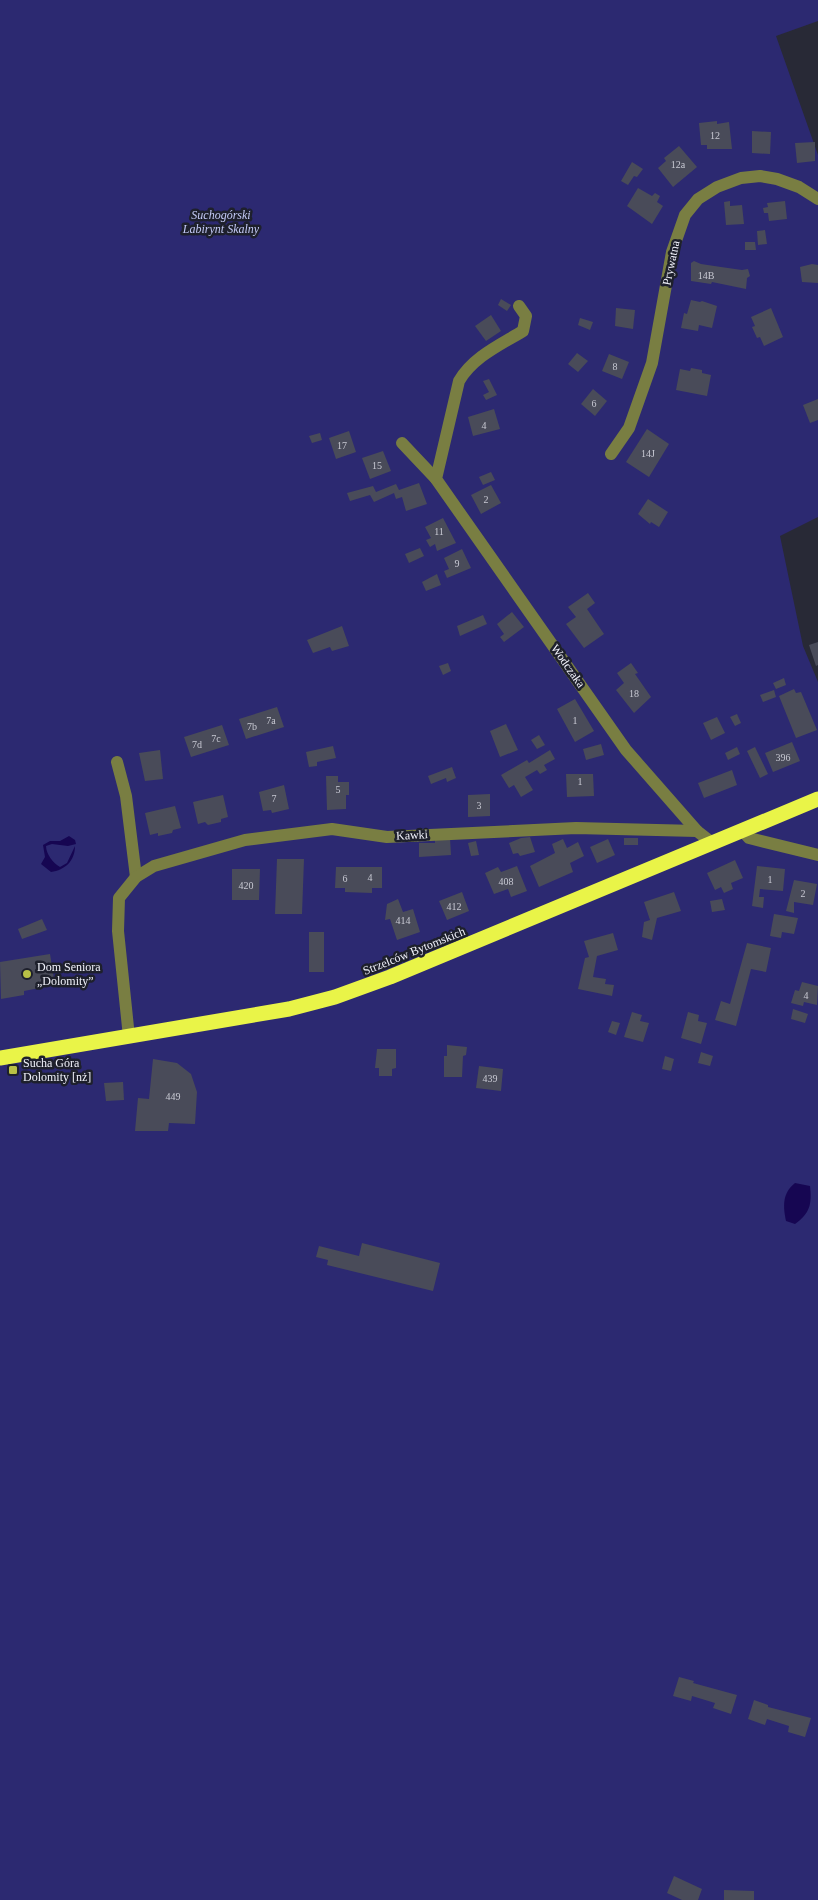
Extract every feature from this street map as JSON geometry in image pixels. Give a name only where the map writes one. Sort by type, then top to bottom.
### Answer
[{"type":"highway","name":"Strzelców Bytomskich","points":[[0,1058],[289,1009],[352,992],[818,799]]},
{"type":"street","name":"Prywatna","points":[[611,454],[629,428],[652,363],[672,252],[685,215],[704,195],[717,187],[741,178],[760,176],[777,179],[799,187],[818,199]]},
{"type":"street","points":[[436,479],[459,381],[466,370],[477,360],[523,331],[526,316],[519,306]]},
{"type":"street","name":"Wodczaka","points":[[402,443],[436,479],[626,750],[697,832],[711,842]]},
{"type":"street","points":[[117,762],[126,796],[136,877]]},
{"type":"street","name":"Kawki","points":[[129,1037],[118,931],[119,898],[136,877],[154,866],[245,840],[332,829],[387,837],[576,828],[697,832]]},
{"type":"street","points":[[743,831],[749,838],[818,855]]},
{"type":"green space","name":"Suchogórski Labirynt Skalny","points":[[0,0],[818,0],[818,21],[776,36],[818,155],[818,517],[780,536],[803,646],[818,682],[818,1900],[0,1900]]},
{"type":"shaded area","points":[[69,836],[75,840],[76,844],[68,846],[52,844],[46,846],[50,858],[60,867],[67,863],[75,846],[75,851],[68,864],[61,869],[51,872],[41,864],[45,857],[43,845],[50,841],[60,841]]},
{"type":"shaded area","points":[[795,1183],[810,1186],[811,1198],[807,1212],[795,1224],[786,1221],[784,1200],[788,1191]]},
{"type":"building","points":[[717,121],[717,124],[729,122],[732,149],[707,149],[707,145],[701,145],[699,123]]},
{"type":"building","points":[[752,131],[771,132],[770,154],[752,153]]},
{"type":"building","points":[[815,142],[815,161],[797,163],[795,143]]},
{"type":"building","points":[[679,146],[697,167],[673,187],[658,168],[666,161],[664,158]]},
{"type":"building","points":[[632,162],[643,169],[637,177],[634,176],[628,185],[621,181]]},
{"type":"building","points":[[638,188],[652,196],[655,193],[660,196],[657,202],[663,206],[652,224],[627,206]]},
{"type":"building","points":[[730,201],[730,206],[742,205],[744,224],[726,225],[724,202]]},
{"type":"building","points":[[785,201],[787,219],[769,221],[768,213],[764,213],[763,208],[768,207],[767,203]]},
{"type":"building","points":[[765,230],[767,244],[758,245],[757,231]]},
{"type":"building","points":[[745,242],[755,242],[756,250],[745,250]]},
{"type":"building","points":[[694,261],[721,267],[748,269],[750,276],[747,278],[746,289],[712,282],[711,284],[691,281],[691,263]]},
{"type":"building","points":[[812,264],[818,265],[818,283],[802,282],[800,267]]},
{"type":"building","points":[[501,299],[511,305],[507,311],[498,305]]},
{"type":"building","points":[[691,300],[717,306],[712,328],[699,325],[698,331],[681,328],[684,313],[687,314]]},
{"type":"building","points":[[616,308],[635,310],[633,329],[615,326]]},
{"type":"building","points":[[771,308],[783,337],[764,346],[760,337],[757,338],[752,327],[755,326],[751,317]]},
{"type":"building","points":[[491,315],[501,331],[486,341],[475,326]]},
{"type":"building","points":[[580,318],[593,322],[590,330],[578,325]]},
{"type":"building","points":[[577,353],[588,361],[578,372],[568,364]]},
{"type":"building","points":[[609,354],[629,362],[622,379],[602,371]]},
{"type":"building","points":[[691,368],[702,370],[702,373],[711,375],[707,396],[676,390],[680,369],[690,371]]},
{"type":"building","points":[[489,379],[497,395],[486,400],[483,395],[489,392],[483,381]]},
{"type":"building","points":[[593,389],[607,401],[595,416],[581,404]]},
{"type":"building","points":[[818,399],[818,420],[810,423],[803,405]]},
{"type":"building","points":[[494,409],[500,429],[473,436],[468,417]]},
{"type":"building","points":[[647,429],[669,444],[649,477],[626,462]]},
{"type":"building","points":[[349,431],[356,452],[336,459],[329,438]]},
{"type":"building","points":[[320,433],[322,440],[312,443],[309,436]]},
{"type":"building","points":[[383,451],[391,471],[370,479],[362,458]]},
{"type":"building","points":[[491,472],[495,480],[483,485],[479,477]]},
{"type":"building","points":[[419,483],[427,504],[406,511],[402,497],[396,499],[394,493],[374,502],[370,495],[350,501],[347,493],[373,486],[376,492],[396,484],[399,490]]},
{"type":"building","points":[[491,485],[501,503],[481,514],[471,495]]},
{"type":"building","points":[[648,499],[668,512],[659,527],[651,522],[650,524],[638,514]]},
{"type":"building","points":[[443,518],[456,543],[437,551],[435,544],[430,547],[426,540],[431,538],[425,527]]},
{"type":"building","points":[[420,548],[424,556],[409,563],[405,554]]},
{"type":"building","points":[[462,549],[471,568],[447,578],[444,571],[449,569],[444,558]]},
{"type":"building","points":[[437,574],[441,585],[426,591],[422,582]]},
{"type":"building","points":[[588,593],[595,603],[587,609],[604,634],[584,648],[566,624],[576,617],[568,607]]},
{"type":"building","points":[[512,612],[524,627],[504,642],[500,637],[504,634],[497,624]]},
{"type":"building","points":[[483,615],[487,624],[460,636],[457,626]]},
{"type":"building","points":[[342,626],[349,646],[332,651],[330,647],[313,653],[307,640]]},
{"type":"building","points":[[818,642],[818,665],[816,666],[809,645]]},
{"type":"building","points":[[448,663],[451,671],[443,675],[439,666]]},
{"type":"building","points":[[631,663],[638,673],[635,674],[651,697],[634,713],[616,690],[624,683],[617,673]]},
{"type":"building","points":[[784,678],[786,685],[776,689],[773,683]]},
{"type":"building","points":[[794,689],[796,693],[801,692],[817,730],[796,738],[779,696]]},
{"type":"building","points":[[774,690],[776,697],[763,702],[760,695]]},
{"type":"building","points":[[575,699],[594,731],[575,742],[557,709]]},
{"type":"building","points":[[277,707],[284,727],[246,739],[239,719]]},
{"type":"building","points":[[737,714],[741,723],[735,726],[730,717]]},
{"type":"building","points":[[717,717],[725,733],[711,740],[703,723]]},
{"type":"building","points":[[506,724],[518,750],[500,757],[490,731]]},
{"type":"building","points":[[222,725],[229,745],[191,757],[184,737]]},
{"type":"building","points":[[539,735],[545,745],[537,749],[531,740]]},
{"type":"building","points":[[792,742],[800,761],[773,772],[765,753]]},
{"type":"building","points":[[601,744],[604,755],[586,760],[583,749]]},
{"type":"building","points":[[333,746],[336,758],[317,762],[317,766],[309,767],[306,752]]},
{"type":"building","points":[[737,747],[740,754],[728,760],[725,753]]},
{"type":"building","points":[[755,747],[768,774],[760,778],[747,751]]},
{"type":"building","points":[[160,750],[163,779],[145,781],[139,753]]},
{"type":"building","points":[[550,750],[555,759],[544,765],[547,770],[540,774],[537,770],[525,777],[533,790],[521,797],[514,785],[509,788],[501,775],[527,760],[529,763]]},
{"type":"building","points":[[452,767],[456,778],[447,782],[446,778],[431,784],[428,776]]},
{"type":"building","points":[[732,770],[737,785],[704,798],[698,783]]},
{"type":"building","points":[[566,774],[593,774],[594,796],[567,797]]},
{"type":"building","points":[[326,776],[338,776],[338,782],[349,782],[349,795],[346,795],[346,809],[327,810]]},
{"type":"building","points":[[284,785],[289,809],[272,813],[271,810],[263,811],[259,792]]},
{"type":"building","points":[[490,794],[490,816],[468,817],[468,795]]},
{"type":"building","points":[[223,795],[228,817],[221,819],[221,822],[208,825],[205,822],[198,824],[193,802]]},
{"type":"building","points":[[175,806],[181,828],[173,830],[172,833],[158,836],[158,833],[150,835],[145,813]]},
{"type":"building","points":[[530,837],[535,852],[520,856],[518,853],[513,854],[509,843],[521,838]]},
{"type":"building","points":[[450,838],[451,855],[419,857],[419,843],[435,843],[435,840]]},
{"type":"building","points":[[624,838],[638,838],[638,845],[624,845]]},
{"type":"building","points":[[563,839],[567,848],[578,842],[584,856],[570,863],[573,872],[539,887],[530,866],[555,853],[552,844]]},
{"type":"building","points":[[608,839],[615,855],[597,863],[590,847]]},
{"type":"building","points":[[476,841],[479,855],[471,856],[468,843]]},
{"type":"building","points":[[277,859],[304,859],[302,914],[275,914]]},
{"type":"building","points":[[735,860],[743,878],[731,883],[733,889],[724,893],[721,887],[715,890],[707,873]]},
{"type":"building","points":[[517,866],[527,891],[511,897],[508,889],[494,894],[485,873],[498,867],[501,872]]},
{"type":"building","points":[[757,866],[785,869],[783,891],[760,889],[759,897],[764,897],[763,908],[752,906]]},
{"type":"building","points":[[336,867],[382,867],[382,888],[372,888],[372,893],[345,892],[345,888],[335,888]]},
{"type":"building","points":[[232,869],[260,869],[259,900],[232,900]]},
{"type":"building","points":[[794,880],[817,884],[813,905],[794,902],[794,913],[786,911]]},
{"type":"building","points":[[462,892],[469,911],[447,920],[439,901]]},
{"type":"building","points":[[674,892],[681,911],[657,918],[652,940],[642,937],[644,922],[650,920],[644,902]]},
{"type":"building","points":[[398,899],[403,912],[413,909],[420,932],[397,940],[390,919],[385,920],[387,904]]},
{"type":"building","points":[[722,899],[725,910],[712,912],[710,901]]},
{"type":"building","points":[[774,914],[798,918],[794,934],[782,932],[781,938],[770,936]]},
{"type":"building","points":[[42,919],[47,930],[22,939],[18,929]]},
{"type":"building","points":[[309,932],[324,932],[324,972],[309,972]]},
{"type":"building","points":[[613,933],[618,950],[597,956],[593,977],[606,979],[605,984],[614,985],[612,996],[578,989],[585,958],[589,957],[584,941]]},
{"type":"building","points":[[747,943],[771,948],[766,972],[751,969],[736,1026],[715,1020],[721,1001],[730,1004]]},
{"type":"building","name":"Dom Seniora „Dolomity”","points":[[50,954],[55,985],[24,991],[24,995],[1,999],[0,962]]},
{"type":"building","points":[[802,982],[818,986],[817,1005],[804,1002],[803,1006],[791,1003],[795,990],[799,991]]},
{"type":"building","points":[[793,1009],[808,1014],[805,1023],[791,1019]]},
{"type":"building","points":[[632,1012],[642,1015],[640,1021],[649,1023],[643,1042],[624,1037]]},
{"type":"building","points":[[688,1012],[699,1015],[698,1021],[707,1023],[701,1044],[681,1038]]},
{"type":"building","points":[[612,1021],[620,1023],[616,1035],[608,1032]]},
{"type":"building","points":[[447,1045],[467,1047],[466,1055],[463,1056],[462,1077],[444,1077],[444,1056],[447,1056]]},
{"type":"building","points":[[377,1049],[396,1049],[396,1068],[392,1069],[392,1076],[379,1076],[379,1068],[375,1068]]},
{"type":"building","points":[[701,1052],[713,1056],[710,1066],[698,1063]]},
{"type":"building","points":[[665,1056],[674,1059],[671,1071],[662,1069]]},
{"type":"building","points":[[153,1059],[177,1063],[191,1074],[197,1092],[195,1124],[169,1123],[168,1131],[135,1131],[138,1098],[149,1099]]},
{"type":"building","points":[[479,1066],[503,1069],[501,1091],[476,1088]]},
{"type":"building","points":[[123,1082],[124,1100],[106,1101],[104,1083]]},
{"type":"building","points":[[362,1243],[440,1263],[433,1291],[327,1265],[328,1260],[316,1257],[319,1246],[359,1256]]},
{"type":"building","points":[[679,1677],[694,1681],[693,1683],[737,1695],[731,1714],[713,1708],[715,1703],[692,1696],[691,1701],[673,1696]]},
{"type":"building","points":[[754,1700],[768,1705],[768,1707],[811,1718],[805,1737],[788,1732],[789,1726],[767,1719],[765,1725],[748,1719]]},
{"type":"building","points":[[674,1876],[702,1889],[698,1900],[682,1900],[667,1893]]},
{"type":"building","points":[[724,1890],[754,1891],[754,1900],[724,1900]]},
{"type":"place","name":"Dom Seniora „Dolomity”","points":[[27,974]]},
{"type":"place","name":"Sucha Góra Dolomity [nż]","points":[[13,1070]]}]
